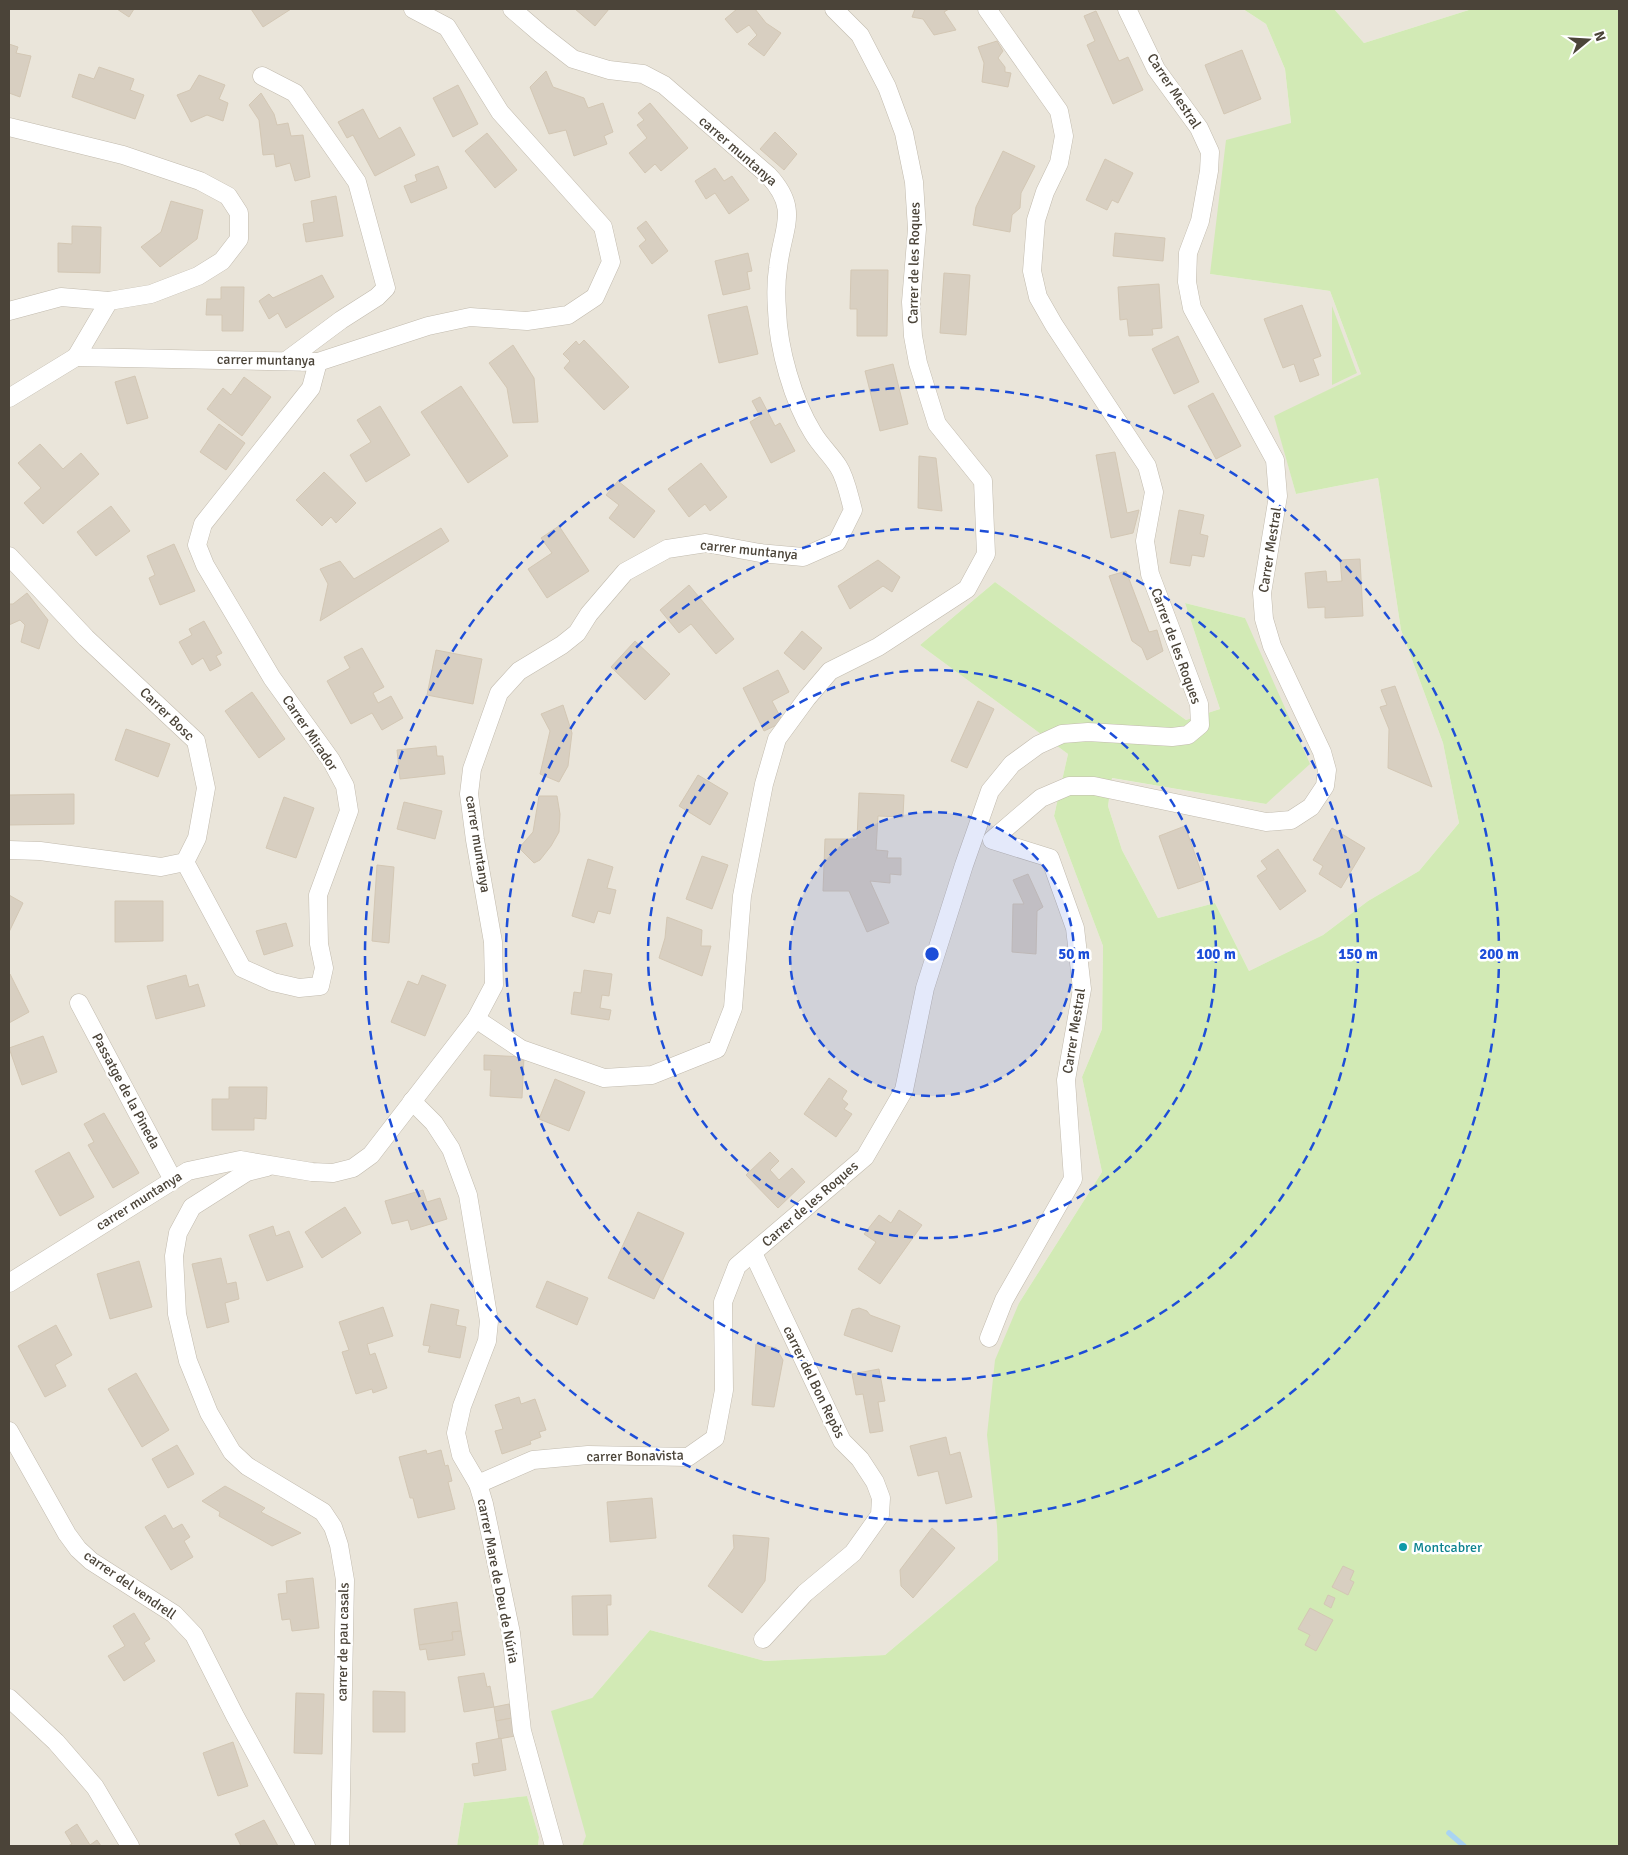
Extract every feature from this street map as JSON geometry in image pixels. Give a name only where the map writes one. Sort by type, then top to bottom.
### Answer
[{"type":"street","name":"carrer muntanya","points":[[76,356],[318,362],[428,326],[470,318],[527,321],[568,316],[595,298],[611,262],[603,227],[500,112],[447,27],[413,9]]},
{"type":"street","name":"carrer muntanya","points":[[9,1283],[188,1171],[240,1160],[319,1173],[333,1173],[353,1168],[371,1155],[476,1019],[494,985],[493,942],[469,794],[472,769],[499,693],[519,670],[577,634],[589,614],[624,572],[667,549],[706,543],[760,553],[803,557],[837,542],[853,510],[839,468],[813,434],[794,394],[784,354],[777,311],[778,267],[786,232],[788,208],[781,188],[664,85],[642,74],[609,70],[573,58],[512,9]]},
{"type":"street","name":"Carrer de les Roques","points":[[476,1019],[521,1049],[604,1078],[652,1075],[716,1049],[733,1008],[742,896],[764,784],[777,738],[830,671],[878,647],[967,589],[986,554],[984,481],[937,424],[913,336],[912,302],[917,229],[914,182],[904,133],[887,87],[860,36],[834,9]]},
{"type":"street","name":"Carrer de les Roques","points":[[753,1253],[865,1157],[904,1090],[925,988],[964,864],[990,791],[1012,764],[1038,745],[1062,734],[1088,732],[1172,737],[1188,735],[1200,725],[1199,704],[1150,574],[1145,541],[1154,492],[1147,466],[1054,325],[1038,297],[1032,271],[1036,220],[1045,192],[1059,163],[1064,136],[1059,111],[987,9]]},
{"type":"street","name":"Carrer Mestral","points":[[964,864],[1041,798],[1069,786],[1094,786],[1266,822],[1290,820],[1311,807],[1325,786],[1327,770],[1322,752],[1272,646],[1264,619],[1262,593],[1278,496],[1275,460],[1199,324],[1192,308],[1187,282],[1188,253],[1200,221],[1209,171],[1210,152],[1200,128],[1156,69],[1127,9]]},
{"type":"street","points":[[262,76],[295,93],[358,182],[386,288],[377,297],[341,320],[286,361]]},
{"type":"street","points":[[9,127],[123,155],[200,181],[228,196],[239,213],[238,239],[222,261],[198,276],[151,294],[109,301],[61,297],[9,311]]},
{"type":"street","points":[[9,398],[76,356],[109,301]]},
{"type":"street","name":"Carrer Mirador","points":[[184,862],[242,968],[273,982],[299,988],[320,986],[324,968],[319,944],[318,895],[349,812],[345,786],[331,760],[272,678],[205,565],[197,545],[203,524],[311,388],[318,362]]},
{"type":"street","name":"Carrer Bosc","points":[[9,556],[86,638],[196,741],[206,788],[197,838],[184,862]]},
{"type":"street","name":"Carrer Mestral","points":[[989,1338],[1004,1300],[1073,1180],[1066,1080],[1082,989],[1075,928],[1050,858],[992,840]]},
{"type":"street","points":[[9,850],[40,851],[161,867],[184,862]]},
{"type":"street","name":"Passatge de la Pineda","points":[[79,1003],[173,1180]]},
{"type":"street","name":"carrer Mare de Deu de Núria","points":[[412,1101],[434,1123],[451,1149],[468,1195],[489,1321],[487,1341],[464,1398],[456,1434],[460,1456],[478,1484],[484,1504],[511,1633],[522,1731],[554,1846]]},
{"type":"street","name":"carrer de pau casals","points":[[271,1166],[247,1172],[192,1208],[178,1233],[174,1256],[177,1314],[188,1361],[209,1413],[232,1452],[247,1466],[323,1512],[333,1527],[336,1536],[345,1580],[340,1846]]},
{"type":"street","name":"carrer Bonavista","points":[[478,1484],[533,1460],[588,1455],[688,1457],[715,1438],[724,1390],[723,1302],[737,1266],[753,1253]]},
{"type":"street","name":"carrer del Bon Repòs","points":[[753,1253],[842,1442],[860,1459],[881,1498],[880,1515],[853,1553],[805,1592],[763,1639]]},
{"type":"street","name":"carrer del vendrell","points":[[9,1431],[66,1534],[78,1549],[91,1561],[174,1614],[194,1635],[239,1724],[306,1846]]},
{"type":"street","points":[[9,1698],[56,1742],[94,1787],[130,1846]]},
{"type":"shaded area","points":[[9,9],[1243,9],[1266,24],[1285,69],[1291,123],[1210,274],[1330,291],[1361,374],[1275,417],[1296,494],[1378,478],[1401,630],[1443,743],[1459,823],[1419,871],[1368,901],[1323,935],[1249,971],[1215,903],[1158,918],[1122,850],[1108,806],[1111,778],[1266,804],[1245,618],[1185,603],[1220,709],[1186,720],[995,582],[920,645],[1068,754],[1054,816],[1103,946],[1102,1029],[1082,1077],[1102,1172],[1019,1303],[997,1526],[998,1560],[885,1655],[765,1661],[650,1630],[592,1698],[586,1837],[582,1846],[538,1846],[539,1837],[527,1796],[464,1803],[457,1846],[9,1846]]},
{"type":"shaded area","points":[[1334,9],[1472,9],[1364,43]]},
{"type":"green space","points":[[1243,9],[1334,9],[1364,43],[1472,9],[1619,9],[1619,1846],[582,1846],[586,1836],[551,1711],[592,1698],[650,1630],[765,1661],[885,1655],[998,1560],[997,1526],[987,1435],[995,1360],[1019,1303],[1102,1172],[1082,1077],[1102,1029],[1103,946],[1054,816],[1068,754],[920,645],[995,582],[1186,720],[1220,709],[1185,603],[1245,618],[1310,764],[1266,804],[1112,778],[1108,806],[1122,850],[1158,918],[1215,903],[1249,971],[1323,935],[1368,901],[1419,871],[1459,823],[1443,743],[1401,630],[1378,478],[1296,494],[1274,416],[1361,374],[1330,291],[1210,274],[1226,140],[1291,123],[1285,69],[1266,24]]},
{"type":"green space","points":[[1332,306],[1357,373],[1332,385]]},
{"type":"green space","points":[[527,1796],[539,1837],[538,1846],[457,1846],[464,1803]]},
{"type":"building","points":[[117,9],[134,9],[129,17]]},
{"type":"building","points":[[251,9],[291,9],[263,27]]},
{"type":"building","points":[[575,9],[609,9],[595,26]]},
{"type":"building","points":[[737,9],[755,9],[766,23],[781,33],[764,56],[748,44],[757,35],[749,25],[737,33],[725,19]]},
{"type":"building","points":[[915,9],[949,9],[944,12],[956,30],[934,35],[923,19],[912,17]]},
{"type":"building","points":[[1096,11],[1119,61],[1128,57],[1143,90],[1113,104],[1087,45],[1095,41],[1084,16]]},
{"type":"building","points":[[997,41],[1003,51],[998,58],[1005,67],[1005,72],[1011,73],[1008,87],[982,82],[984,63],[978,47]]},
{"type":"building","points":[[9,44],[18,47],[16,53],[31,56],[20,97],[9,93]]},
{"type":"building","points":[[1242,50],[1261,99],[1224,114],[1205,65]]},
{"type":"building","points":[[99,67],[134,79],[130,90],[144,95],[135,119],[72,97],[79,74],[94,79]]},
{"type":"building","points":[[546,71],[553,87],[584,98],[588,108],[603,103],[613,132],[604,136],[607,144],[574,156],[566,130],[549,134],[530,87]]},
{"type":"building","points":[[199,75],[225,85],[219,99],[228,103],[223,121],[207,115],[191,122],[177,95],[190,90]]},
{"type":"building","points":[[458,85],[478,124],[453,137],[433,98]]},
{"type":"building","points":[[261,93],[274,114],[277,125],[288,123],[291,136],[303,135],[310,177],[295,181],[290,163],[276,167],[274,154],[263,155],[259,120],[249,105]]},
{"type":"building","points":[[650,103],[688,148],[661,171],[655,164],[645,173],[629,153],[647,138],[637,125],[644,120],[638,113]]},
{"type":"building","points":[[363,109],[379,139],[400,127],[415,155],[375,176],[353,135],[347,138],[338,122]]},
{"type":"building","points":[[775,132],[797,154],[784,170],[760,149]]},
{"type":"building","points":[[487,133],[517,170],[495,188],[465,151]]},
{"type":"building","points":[[1003,151],[1035,166],[1021,193],[1020,208],[1012,215],[1010,232],[973,225],[976,207]]},
{"type":"building","points":[[1105,159],[1133,173],[1118,203],[1112,200],[1107,210],[1086,200]]},
{"type":"building","points":[[438,166],[447,188],[411,203],[404,186],[417,181],[415,175]]},
{"type":"building","points":[[715,168],[724,181],[732,176],[749,200],[729,214],[715,193],[706,199],[695,181]]},
{"type":"building","points":[[336,196],[343,236],[306,242],[303,224],[314,222],[311,201]]},
{"type":"building","points":[[171,201],[203,210],[197,239],[160,267],[141,247],[161,232]]},
{"type":"building","points":[[646,221],[668,251],[652,264],[639,246],[646,240],[637,228]]},
{"type":"building","points":[[72,226],[101,227],[100,273],[58,272],[58,243],[72,244]]},
{"type":"building","points":[[1115,233],[1165,238],[1163,261],[1113,256]]},
{"type":"building","points":[[748,253],[752,271],[747,272],[750,289],[723,295],[715,261]]},
{"type":"building","points":[[851,270],[888,270],[887,336],[857,336],[857,309],[850,309]]},
{"type":"building","points":[[944,273],[970,275],[966,335],[940,333]]},
{"type":"building","points":[[322,275],[334,297],[286,328],[278,313],[269,319],[259,301],[269,294],[273,298]]},
{"type":"building","points":[[1159,284],[1162,328],[1152,329],[1153,335],[1129,336],[1127,319],[1120,320],[1118,287]]},
{"type":"building","points":[[221,287],[244,287],[243,331],[222,331],[222,315],[206,315],[207,299],[221,299]]},
{"type":"building","points":[[1302,305],[1321,356],[1313,359],[1319,375],[1300,382],[1294,364],[1283,368],[1264,319]]},
{"type":"building","points":[[747,306],[758,354],[719,363],[708,315]]},
{"type":"building","points":[[1178,336],[1199,382],[1174,394],[1152,349]]},
{"type":"building","points":[[584,340],[629,387],[604,410],[564,368],[570,361],[563,354],[576,341],[579,345]]},
{"type":"building","points":[[513,345],[534,378],[538,422],[513,423],[507,388],[489,363]]},
{"type":"building","points":[[893,364],[908,424],[880,431],[865,371]]},
{"type":"building","points":[[135,376],[148,418],[127,424],[115,382]]},
{"type":"building","points":[[244,377],[271,397],[242,436],[207,409],[223,388],[231,395]]},
{"type":"building","points":[[461,386],[508,456],[468,483],[421,412]]},
{"type":"building","points":[[1213,393],[1241,446],[1216,459],[1188,406]]},
{"type":"building","points":[[760,397],[775,426],[780,423],[795,451],[771,463],[750,422],[760,416],[752,401]]},
{"type":"building","points":[[380,406],[410,455],[366,482],[350,455],[371,442],[357,420]]},
{"type":"building","points":[[219,424],[245,443],[226,470],[200,452]]},
{"type":"building","points":[[40,444],[63,469],[81,453],[99,474],[43,524],[24,503],[41,488],[18,463]]},
{"type":"building","points":[[1115,452],[1127,513],[1139,510],[1133,533],[1111,538],[1096,455]]},
{"type":"building","points":[[919,456],[936,458],[942,511],[918,508]]},
{"type":"building","points":[[701,463],[727,497],[710,511],[705,504],[689,517],[668,489]]},
{"type":"building","points":[[324,472],[356,503],[336,523],[331,517],[322,526],[296,500]]},
{"type":"building","points":[[618,481],[655,511],[634,538],[609,518],[619,505],[606,495]]},
{"type":"building","points":[[111,506],[130,531],[96,556],[77,532]]},
{"type":"building","points":[[1179,510],[1204,515],[1200,534],[1208,536],[1204,557],[1192,555],[1190,566],[1170,563]]},
{"type":"building","points":[[559,526],[589,571],[547,598],[528,569],[552,553],[541,538]]},
{"type":"building","points":[[441,528],[449,541],[320,621],[328,584],[320,569],[340,561],[354,579]]},
{"type":"building","points":[[174,544],[195,591],[160,605],[149,578],[155,575],[147,556]]},
{"type":"building","points":[[1360,559],[1363,616],[1325,618],[1325,607],[1308,608],[1305,573],[1326,571],[1327,582],[1342,581],[1340,560]]},
{"type":"building","points":[[878,560],[900,577],[892,592],[883,586],[850,609],[838,586]]},
{"type":"building","points":[[1126,571],[1149,632],[1157,630],[1163,651],[1147,660],[1142,648],[1132,641],[1109,576]]},
{"type":"building","points":[[689,585],[734,639],[716,654],[691,624],[679,633],[660,610]]},
{"type":"building","points":[[27,593],[48,620],[39,649],[21,642],[25,625],[20,620],[9,625],[9,604],[13,604]]},
{"type":"building","points":[[204,621],[222,653],[216,656],[221,665],[210,671],[203,658],[192,665],[179,642],[192,635],[189,629]]},
{"type":"building","points":[[802,631],[822,648],[804,670],[784,653]]},
{"type":"building","points":[[635,641],[670,674],[645,700],[611,667]]},
{"type":"building","points":[[362,648],[384,687],[373,693],[378,703],[391,696],[403,718],[382,730],[372,713],[351,724],[327,681],[350,668],[344,657]]},
{"type":"building","points":[[436,650],[482,659],[473,704],[427,695]]},
{"type":"building","points":[[778,670],[789,692],[772,701],[783,722],[764,731],[743,688]]},
{"type":"building","points":[[1395,686],[1432,787],[1388,768],[1389,729],[1380,707],[1387,705],[1381,690]]},
{"type":"building","points":[[252,692],[285,739],[259,758],[225,711]]},
{"type":"building","points":[[978,701],[994,709],[967,768],[951,761]]},
{"type":"building","points":[[563,705],[572,733],[568,766],[559,782],[540,774],[550,731],[541,714]]},
{"type":"building","points":[[126,729],[170,744],[158,777],[115,760]]},
{"type":"building","points":[[436,746],[437,756],[443,756],[445,774],[400,779],[397,750]]},
{"type":"building","points":[[698,775],[728,793],[710,825],[679,806]]},
{"type":"building","points":[[859,793],[904,795],[903,817],[878,816],[876,850],[888,851],[887,858],[901,858],[901,875],[890,874],[890,883],[870,881],[889,923],[867,932],[849,891],[823,891],[825,839],[857,839]]},
{"type":"building","points":[[74,794],[74,824],[9,825],[9,795]]},
{"type":"building","points":[[539,796],[557,796],[560,814],[559,832],[540,860],[534,863],[519,848],[533,832]]},
{"type":"building","points":[[284,797],[314,808],[296,858],[266,848]]},
{"type":"building","points":[[404,802],[442,811],[435,839],[397,829]]},
{"type":"building","points":[[1185,826],[1204,880],[1178,889],[1159,836]]},
{"type":"building","points":[[1332,828],[1365,848],[1341,888],[1319,874],[1323,866],[1313,860]]},
{"type":"building","points":[[1278,849],[1306,891],[1280,910],[1257,876],[1267,869],[1261,861]]},
{"type":"building","points":[[702,856],[728,865],[712,909],[686,899]]},
{"type":"building","points":[[588,859],[613,867],[607,888],[616,890],[610,914],[598,911],[594,923],[572,916]]},
{"type":"building","points":[[377,865],[394,867],[389,943],[372,941]]},
{"type":"building","points":[[1028,874],[1043,907],[1037,911],[1036,954],[1012,952],[1013,904],[1024,904],[1013,880]]},
{"type":"building","points":[[9,895],[23,903],[9,932]]},
{"type":"building","points":[[115,901],[163,901],[163,941],[115,942]]},
{"type":"building","points":[[667,917],[702,930],[701,946],[711,946],[702,976],[659,958],[665,938]]},
{"type":"building","points":[[286,923],[293,946],[264,955],[256,931]]},
{"type":"building","points":[[584,970],[612,974],[609,996],[602,995],[600,1008],[611,1010],[609,1020],[571,1014],[574,992],[581,993]]},
{"type":"building","points":[[9,975],[29,1012],[9,1023]]},
{"type":"building","points":[[186,975],[189,987],[198,984],[205,1006],[156,1019],[147,986]]},
{"type":"building","points":[[422,975],[446,985],[425,1036],[391,1022],[408,981],[418,985]]},
{"type":"building","points":[[43,1036],[57,1072],[22,1085],[9,1048]]},
{"type":"building","points":[[484,1055],[524,1057],[522,1098],[490,1096],[491,1070],[484,1070]]},
{"type":"building","points":[[829,1078],[847,1091],[842,1099],[848,1104],[844,1109],[852,1114],[836,1137],[804,1114]]},
{"type":"building","points":[[555,1079],[585,1092],[569,1131],[539,1119]]},
{"type":"building","points":[[229,1087],[267,1087],[266,1119],[254,1118],[254,1130],[212,1130],[212,1099],[229,1099]]},
{"type":"building","points":[[104,1113],[139,1173],[113,1188],[88,1145],[94,1142],[84,1124]]},
{"type":"building","points":[[69,1152],[94,1197],[60,1216],[35,1171]]},
{"type":"building","points":[[770,1152],[779,1161],[770,1170],[779,1180],[792,1168],[805,1182],[778,1208],[746,1175]]},
{"type":"building","points":[[423,1190],[427,1202],[440,1198],[447,1219],[411,1230],[408,1220],[392,1224],[385,1201]]},
{"type":"building","points":[[345,1207],[361,1233],[322,1258],[305,1232]]},
{"type":"building","points":[[899,1210],[922,1225],[880,1284],[858,1269],[876,1242],[864,1234],[879,1215],[891,1223]]},
{"type":"building","points":[[638,1212],[684,1233],[654,1299],[608,1278]]},
{"type":"building","points":[[273,1226],[276,1236],[289,1231],[303,1267],[267,1281],[249,1235]]},
{"type":"building","points":[[221,1258],[227,1284],[236,1282],[239,1299],[225,1303],[229,1322],[207,1328],[192,1264]]},
{"type":"building","points":[[139,1261],[152,1307],[110,1319],[97,1274]]},
{"type":"building","points":[[547,1281],[588,1298],[577,1325],[536,1307]]},
{"type":"building","points":[[431,1304],[459,1310],[456,1325],[466,1327],[460,1358],[428,1352],[430,1346],[423,1345]]},
{"type":"building","points":[[383,1307],[393,1336],[367,1344],[370,1355],[375,1353],[387,1388],[373,1393],[372,1389],[356,1394],[342,1352],[349,1350],[339,1322]]},
{"type":"building","points":[[859,1308],[867,1311],[870,1315],[900,1326],[892,1352],[844,1335],[852,1310]]},
{"type":"building","points":[[56,1325],[72,1355],[55,1365],[66,1386],[45,1397],[18,1346]]},
{"type":"building","points":[[756,1344],[776,1348],[783,1360],[774,1407],[752,1405]]},
{"type":"building","points":[[879,1369],[885,1401],[878,1402],[883,1431],[870,1433],[863,1394],[856,1395],[852,1374]]},
{"type":"building","points":[[136,1373],[169,1430],[142,1447],[108,1389]]},
{"type":"building","points":[[519,1397],[521,1404],[535,1399],[546,1430],[539,1432],[541,1437],[530,1441],[531,1444],[502,1454],[495,1431],[503,1429],[495,1405]]},
{"type":"building","points":[[946,1437],[950,1455],[960,1452],[972,1497],[946,1504],[938,1471],[918,1476],[910,1446]]},
{"type":"building","points":[[177,1445],[194,1474],[168,1488],[152,1459]]},
{"type":"building","points":[[426,1450],[427,1454],[441,1450],[445,1466],[448,1465],[452,1481],[448,1482],[455,1509],[418,1518],[413,1498],[410,1498],[399,1457]]},
{"type":"building","points":[[225,1486],[265,1508],[261,1512],[301,1533],[272,1546],[219,1516],[220,1512],[202,1501]]},
{"type":"building","points":[[652,1498],[656,1538],[610,1542],[607,1502]]},
{"type":"building","points":[[165,1515],[173,1529],[182,1524],[190,1537],[184,1541],[193,1557],[171,1570],[145,1527]]},
{"type":"building","points":[[932,1528],[955,1548],[913,1598],[901,1586],[900,1570]]},
{"type":"building","points":[[733,1535],[769,1538],[765,1581],[742,1613],[708,1586],[734,1548]]},
{"type":"building","points":[[1343,1566],[1354,1571],[1350,1580],[1354,1582],[1348,1595],[1332,1587]]},
{"type":"building","points":[[313,1578],[319,1628],[292,1631],[290,1619],[282,1620],[278,1594],[287,1593],[286,1581]]},
{"type":"building","points":[[611,1595],[611,1605],[607,1605],[608,1635],[573,1635],[572,1596]]},
{"type":"building","points":[[1328,1595],[1335,1598],[1331,1608],[1324,1604]]},
{"type":"building","points":[[457,1602],[461,1631],[452,1632],[453,1640],[419,1645],[414,1609]]},
{"type":"building","points":[[1310,1608],[1333,1620],[1316,1651],[1305,1645],[1310,1635],[1298,1629]]},
{"type":"building","points":[[134,1613],[150,1639],[144,1643],[155,1661],[124,1681],[108,1656],[125,1646],[113,1626]]},
{"type":"building","points":[[461,1631],[465,1655],[428,1660],[426,1649],[420,1650],[419,1645],[453,1640],[452,1632]]},
{"type":"building","points":[[484,1673],[487,1687],[490,1686],[494,1707],[464,1712],[458,1677]]},
{"type":"building","points":[[373,1691],[405,1692],[405,1732],[373,1732]]},
{"type":"building","points":[[296,1693],[324,1694],[322,1754],[294,1753]]},
{"type":"building","points":[[509,1704],[512,1718],[496,1721],[494,1707]]},
{"type":"building","points":[[512,1718],[515,1736],[499,1739],[496,1721]]},
{"type":"building","points":[[501,1738],[506,1770],[474,1776],[472,1764],[479,1763],[476,1743]]},
{"type":"building","points":[[233,1742],[248,1786],[218,1796],[203,1753]]},
{"type":"building","points":[[264,1820],[278,1846],[241,1846],[235,1834]]},
{"type":"building","points":[[77,1824],[90,1845],[97,1840],[101,1846],[68,1846],[72,1844],[65,1832]]},
{"type":"waterway","points":[[1449,1833],[1464,1846]]},
{"type":"place","name":"Montcabrer","points":[[1403,1547]]}]
